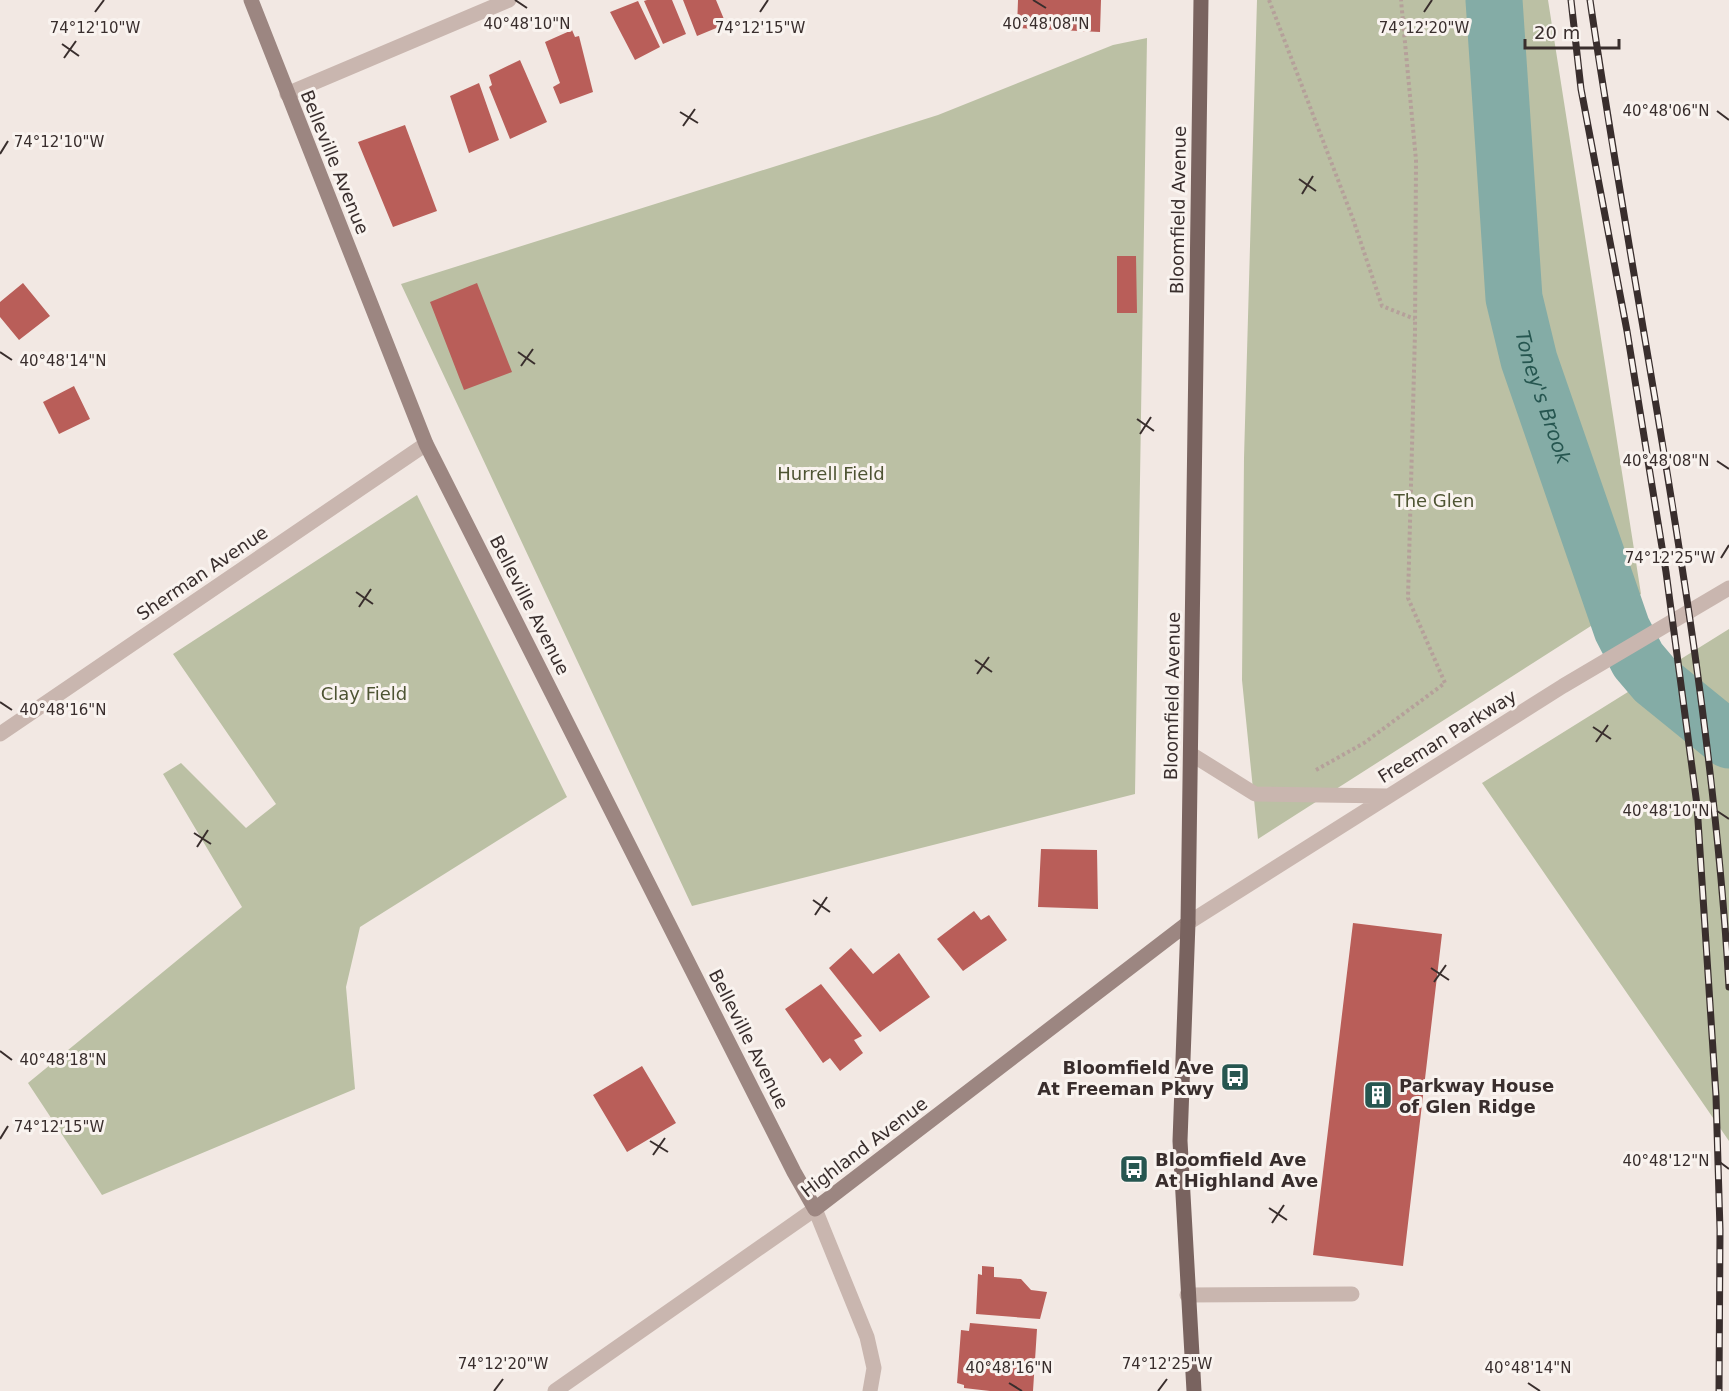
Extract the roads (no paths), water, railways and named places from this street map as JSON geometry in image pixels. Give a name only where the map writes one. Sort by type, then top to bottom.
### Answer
[{"type":"main road","name":"Belleville Avenue","points":[[251,0],[426,444],[788,1161],[815,1209]]},
{"type":"main road","name":"Bloomfield Avenue","points":[[1194,1391],[1180,1141],[1188,923],[1201,0]]},
{"type":"main road","name":"Highland Avenue","points":[[815,1209],[1188,923]]},
{"type":"street","points":[[287,94],[509,0]]},
{"type":"street","name":"Sherman Avenue","points":[[0,734],[426,444]]},
{"type":"street","name":"Freeman Parkway","points":[[1188,923],[1563,686],[1729,588]]},
{"type":"street","points":[[1191,754],[1256,794],[1389,796]]},
{"type":"street","points":[[815,1209],[867,1337],[874,1368],[870,1391]]},
{"type":"street","name":"Highland Avenue","points":[[555,1391],[815,1209]]},
{"type":"street","points":[[1187,1295],[1352,1294]]},
{"type":"waterway","name":"Toney's Brook","points":[[1494,0],[1514,298],[1529,360],[1622,629],[1638,660],[1655,680],[1729,740]]},
{"type":"railway","points":[[1571,0],[1581,89],[1627,331],[1666,572],[1697,805],[1716,1096],[1720,1230],[1719,1391]]},
{"type":"railway","points":[[1590,0],[1689,615],[1720,862],[1729,987]]},
{"type":"place","name":"Bloomfield Ave At Freeman Pkwy","points":[[1235,1077]]},
{"type":"place","name":"Parkway House of Glen Ridge","points":[[1378,1095]]},
{"type":"place","name":"Bloomfield Ave At Highland Ave","points":[[1134,1169]]},
{"type":"park label","name":"Hurrell Field","points":[[831,473]]},
{"type":"park label","name":"The Glen","points":[[1434,500]]},
{"type":"park label","name":"Clay Field","points":[[364,693]]}]
